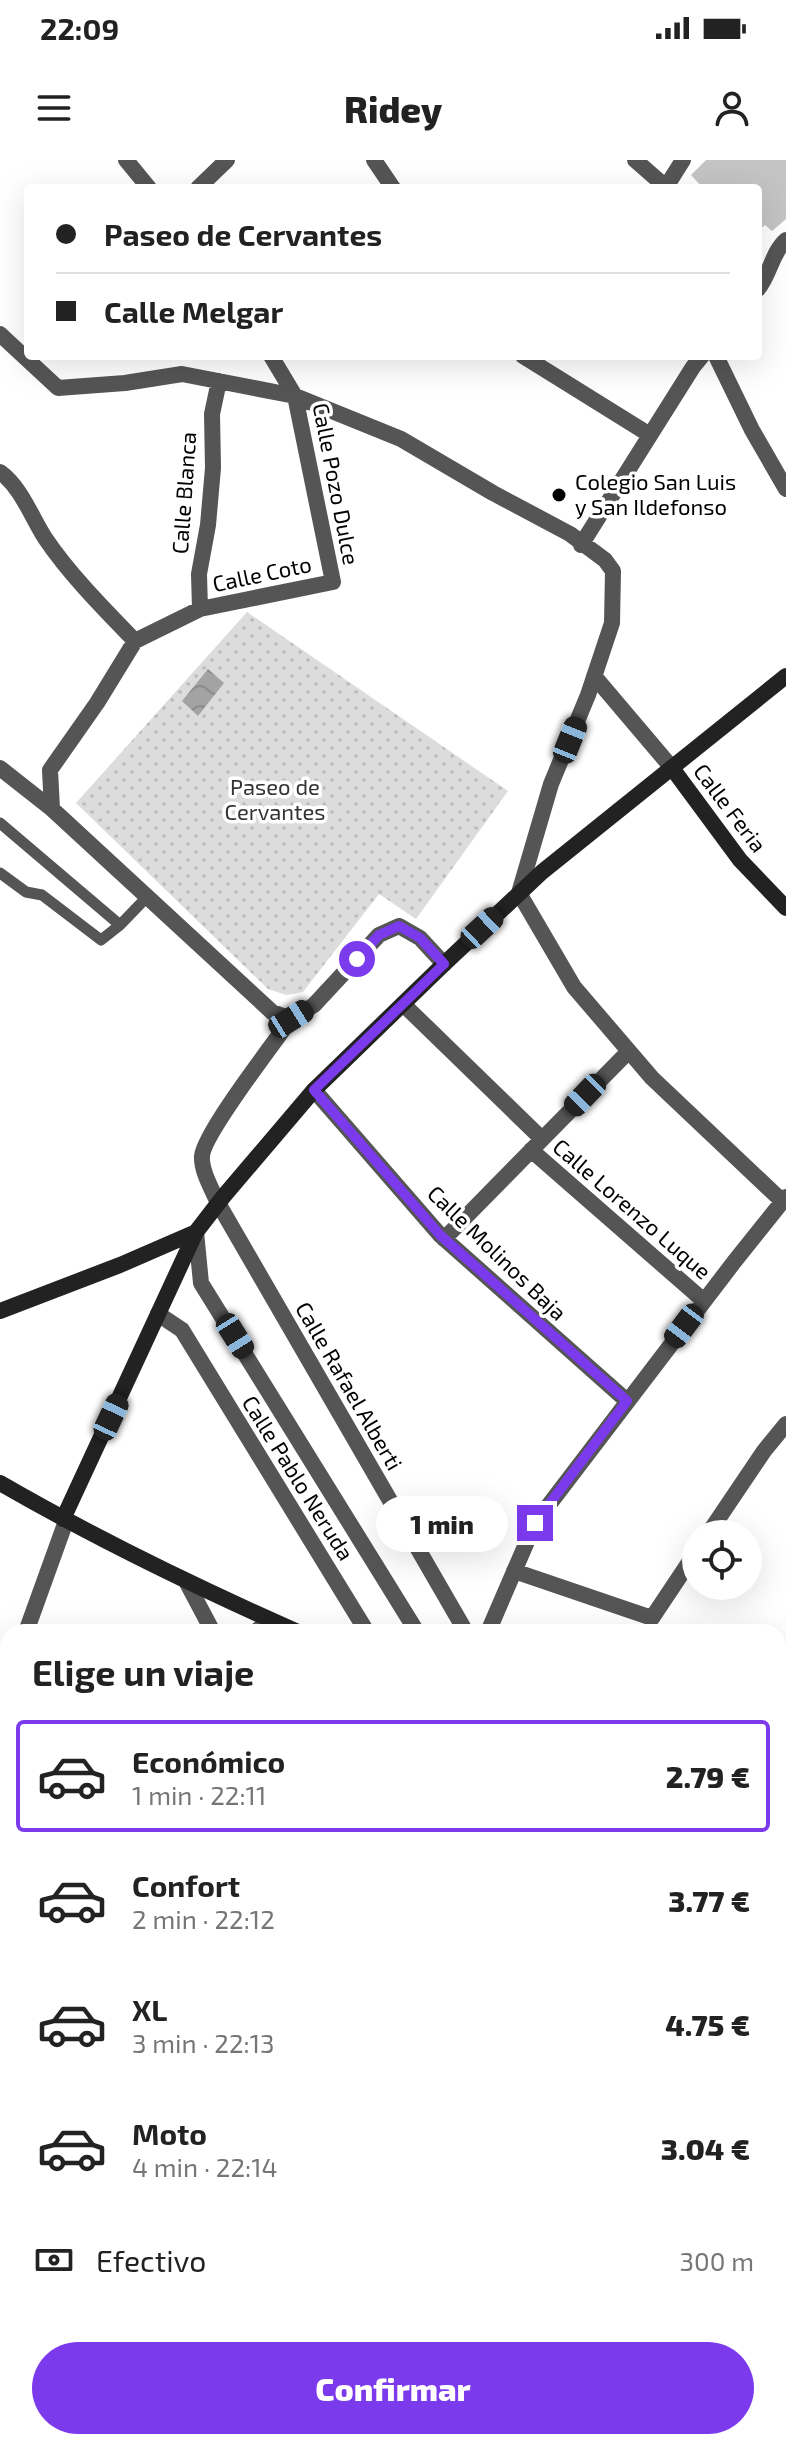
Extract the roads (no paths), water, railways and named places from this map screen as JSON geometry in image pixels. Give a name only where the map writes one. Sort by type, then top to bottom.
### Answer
[{"type":"street","points":[[126,160],[146,184]]},
{"type":"street","points":[[202,184],[227,160]]},
{"type":"street","points":[[374,160],[390,184]]},
{"type":"street","points":[[635,160],[662,184]]},
{"type":"street","points":[[669,184],[683,160]]},
{"type":"street","points":[[762,278],[784,249]]},
{"type":"street","points":[[0,334],[24,356]]},
{"type":"street","points":[[28,360],[58,388],[125,383],[182,374],[295,396],[401,439],[570,534],[605,560],[613,571],[612,623],[551,784],[519,893],[574,987],[652,1078],[784,1199],[535,1523],[491,1624]]},
{"type":"street","name":"Calle Pozo Dulce","points":[[273,360],[295,396],[333,582]]},
{"type":"street","points":[[529,360],[650,435]]},
{"type":"street","points":[[581,545],[699,360]]},
{"type":"street","points":[[718,360],[752,430],[786,489]]},
{"type":"street","name":"Calle Blanca","points":[[200,609],[199,574],[208,525],[213,468],[212,414],[219,381]]},
{"type":"street","points":[[0,472],[10,479],[46,540],[100,605],[135,641]]},
{"type":"street","name":"Calle Coto","points":[[200,609],[333,582]]},
{"type":"street","points":[[52,809],[50,770],[135,641],[200,609]]},
{"type":"street","points":[[594,676],[672,768]]},
{"type":"street","points":[[29,1624],[65,1520],[196,1232],[218,1203],[314,1090],[519,893],[786,676]]},
{"type":"street","points":[[0,768],[52,809],[272,1012],[291,1019],[314,1005],[379,935],[399,926],[420,938],[444,964]]},
{"type":"street","name":"Calle Feria","points":[[672,768],[740,860],[786,908]]},
{"type":"street","name":"Calle Lorenzo Luque","points":[[403,1004],[537,1145],[704,1301]]},
{"type":"street","name":"Calle Rafael Alberti","points":[[291,1019],[220,1120],[204,1146],[202,1158],[218,1203],[461,1624]]},
{"type":"street","points":[[444,1239],[629,1051]]},
{"type":"street","name":"Calle Molinos Baja","points":[[314,1090],[444,1239],[627,1401]]},
{"type":"street","points":[[0,1311],[196,1232]]},
{"type":"street","points":[[196,1232],[201,1283],[412,1624]]},
{"type":"street","name":"Calle Pablo Neruda","points":[[158,1314],[182,1330],[362,1624]]},
{"type":"street","points":[[717,1520],[786,1424]]},
{"type":"street","points":[[0,1483],[187,1583],[279,1624]]},
{"type":"street","points":[[514,1571],[652,1618],[682,1573]]},
{"type":"street","points":[[187,1583],[209,1624]]},
{"type":"street","points":[[265,1624],[270,1620]]},
{"type":"lane","points":[[0,823],[120,925]]},
{"type":"lane","points":[[0,873],[26,892],[42,895],[101,940],[147,897]]},
{"type":"water","points":[[208,669],[224,683],[198,716],[182,701]]},
{"type":"place","name":"Colegio San Luis y San Ildefonso","points":[[559,495]]},
{"type":"park label","name":"Paseo de Cervantes","points":[[275,800]]}]
